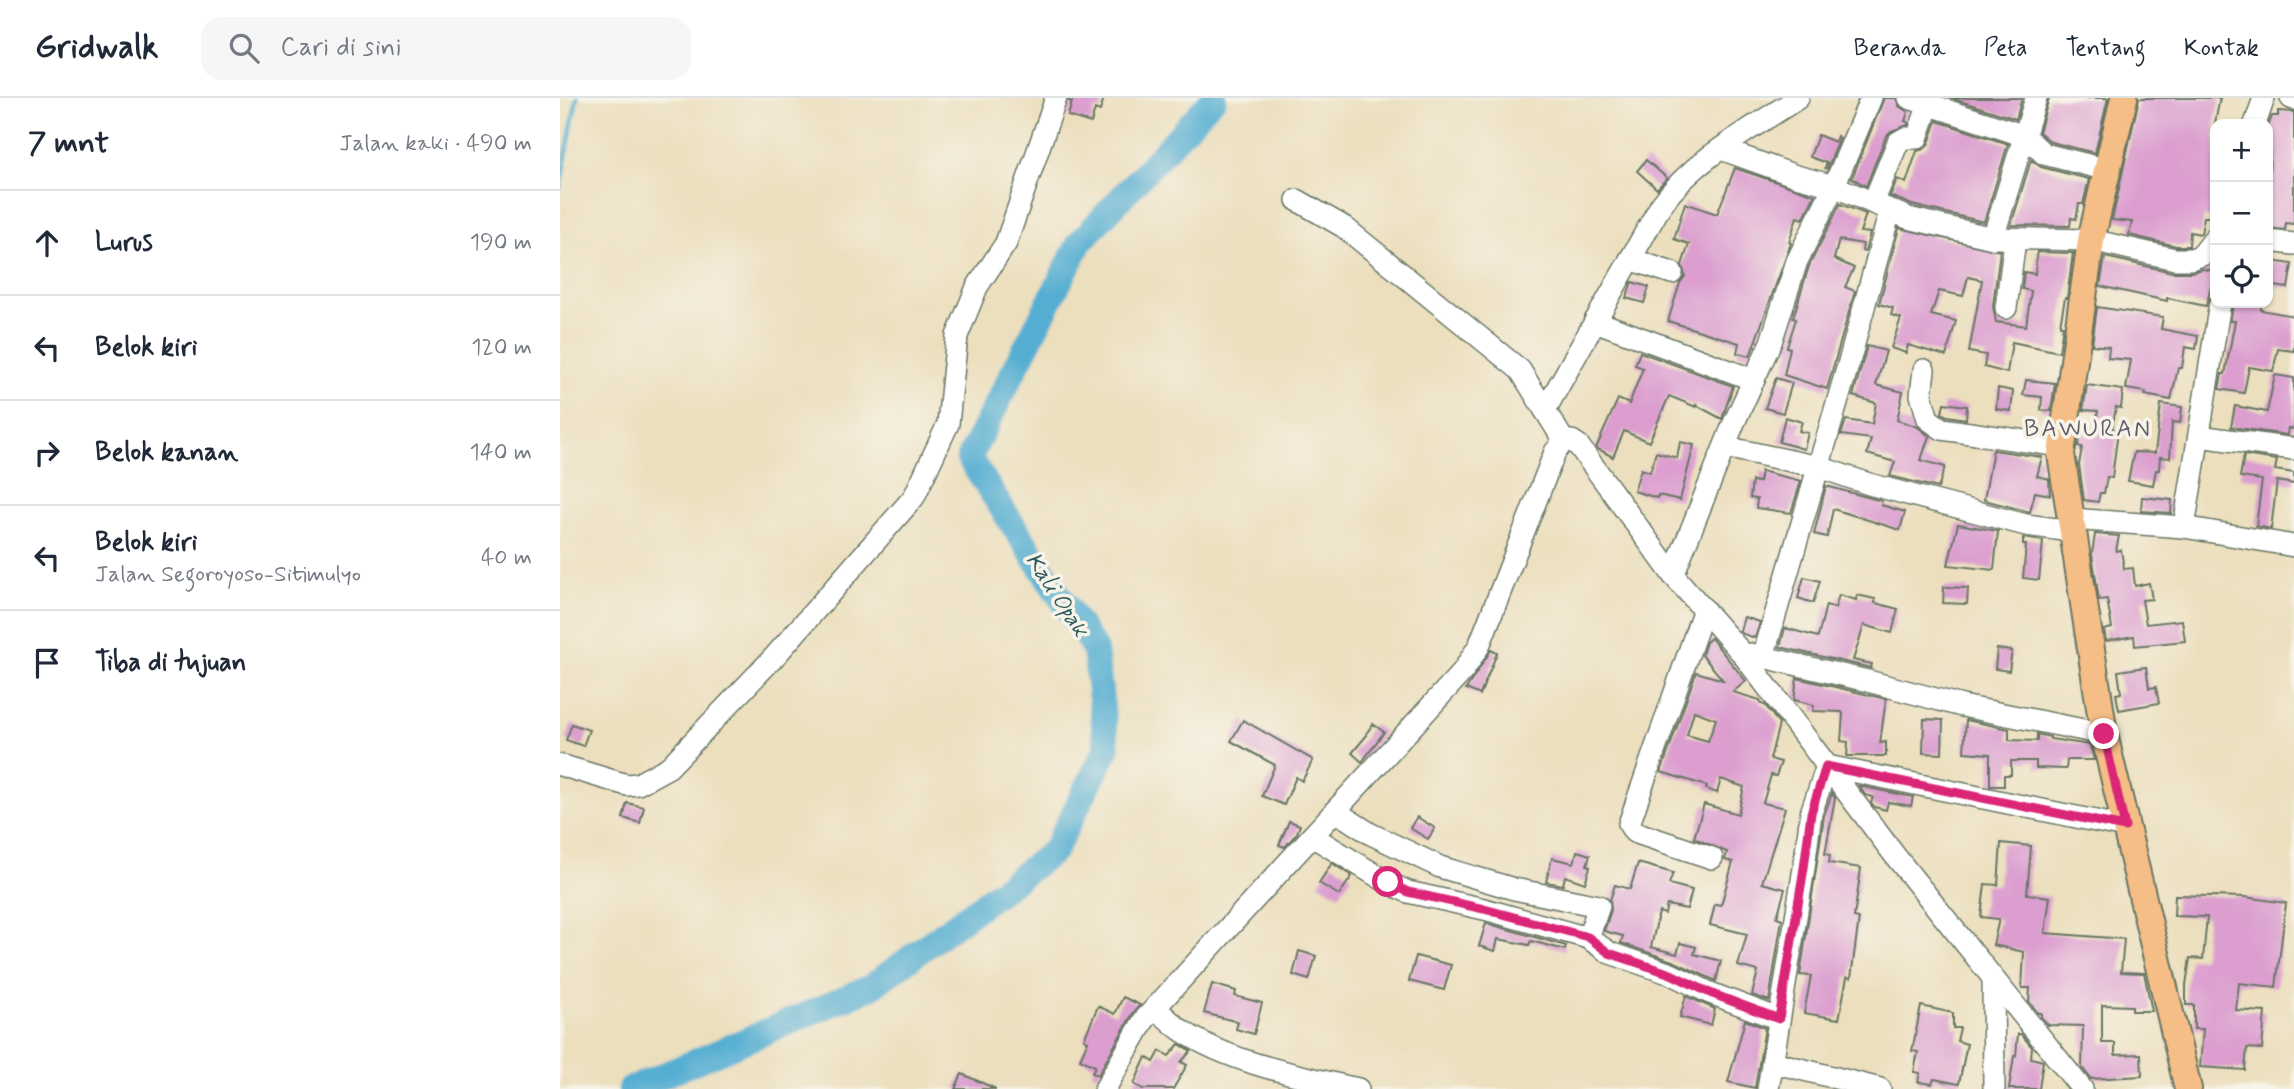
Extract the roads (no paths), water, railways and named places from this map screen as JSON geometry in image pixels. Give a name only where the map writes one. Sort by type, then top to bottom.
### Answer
[{"type":"main road","points":[[2124,98],[2091,240],[2061,446],[2061,465],[2104,734],[2188,1089]]},
{"type":"street","points":[[560,765],[627,785],[638,784],[669,767],[776,655],[914,497],[948,424],[957,336],[977,287],[1006,243],[1056,98]]},
{"type":"street","points":[[1545,410],[1673,188],[1721,149],[1798,98]]},
{"type":"street","points":[[1673,575],[1725,447],[1772,342],[1797,261],[1834,187],[1871,98]]},
{"type":"street","points":[[1993,238],[2036,98]]},
{"type":"street","points":[[2257,119],[2264,98]]},
{"type":"street","points":[[1763,657],[1819,467],[1898,142],[1905,138],[1917,138],[1923,100],[2025,136],[2044,154],[2108,170]]},
{"type":"street","points":[[1721,149],[1834,187],[1936,227],[2015,240],[2091,240],[2175,259],[2191,259],[2202,255],[2210,245]]},
{"type":"street","points":[[1297,200],[1344,227],[1520,370],[1564,441]]},
{"type":"street","points":[[2006,308],[2015,240]]},
{"type":"street","points":[[2273,242],[2294,244]]},
{"type":"street","points":[[1630,259],[1672,273]]},
{"type":"street","points":[[2184,527],[2219,308]]},
{"type":"street","points":[[1595,321],[1754,380]]},
{"type":"street","points":[[1924,370],[1921,395],[1928,419],[1942,429],[2061,446]]},
{"type":"street","points":[[2199,436],[2294,449]]},
{"type":"street","points":[[1564,441],[1572,441],[1578,445],[1673,575],[1741,652],[1826,766],[2082,1089]]},
{"type":"street","points":[[1105,1089],[1134,1035],[1155,1009],[1463,671],[1479,646],[1555,452],[1564,441]]},
{"type":"street","points":[[1725,447],[1819,467],[1870,484],[2046,529],[2071,525],[2184,527],[2294,546]]},
{"type":"street","points":[[1704,609],[1629,824],[1634,832],[1712,858]]},
{"type":"street","points":[[1741,652],[1962,706],[2104,734]]},
{"type":"street","points":[[1826,766],[2125,827]]},
{"type":"street","points":[[1768,1089],[1811,813],[1826,766]]},
{"type":"street","points":[[1335,811],[1371,834],[1440,867],[1514,889],[1599,906],[1588,937]]},
{"type":"street","points":[[1312,836],[1408,892],[1588,937],[1609,953],[1671,974],[1710,993],[1779,1019]]},
{"type":"street","points":[[1993,980],[1994,1089]]},
{"type":"street","points":[[1155,1009],[1184,1032],[1221,1052],[1301,1076],[1358,1089]]},
{"type":"street","points":[[1772,1062],[1880,1089]]},
{"type":"waterway","points":[[560,187],[577,98]]},
{"type":"waterway","name":"Kali Opak","points":[[631,1089],[871,987],[1054,851],[1107,749],[1095,650],[969,458],[1080,242],[1214,98]]},
{"type":"district","name":"BAWURAN","points":[[2088,428]]}]
